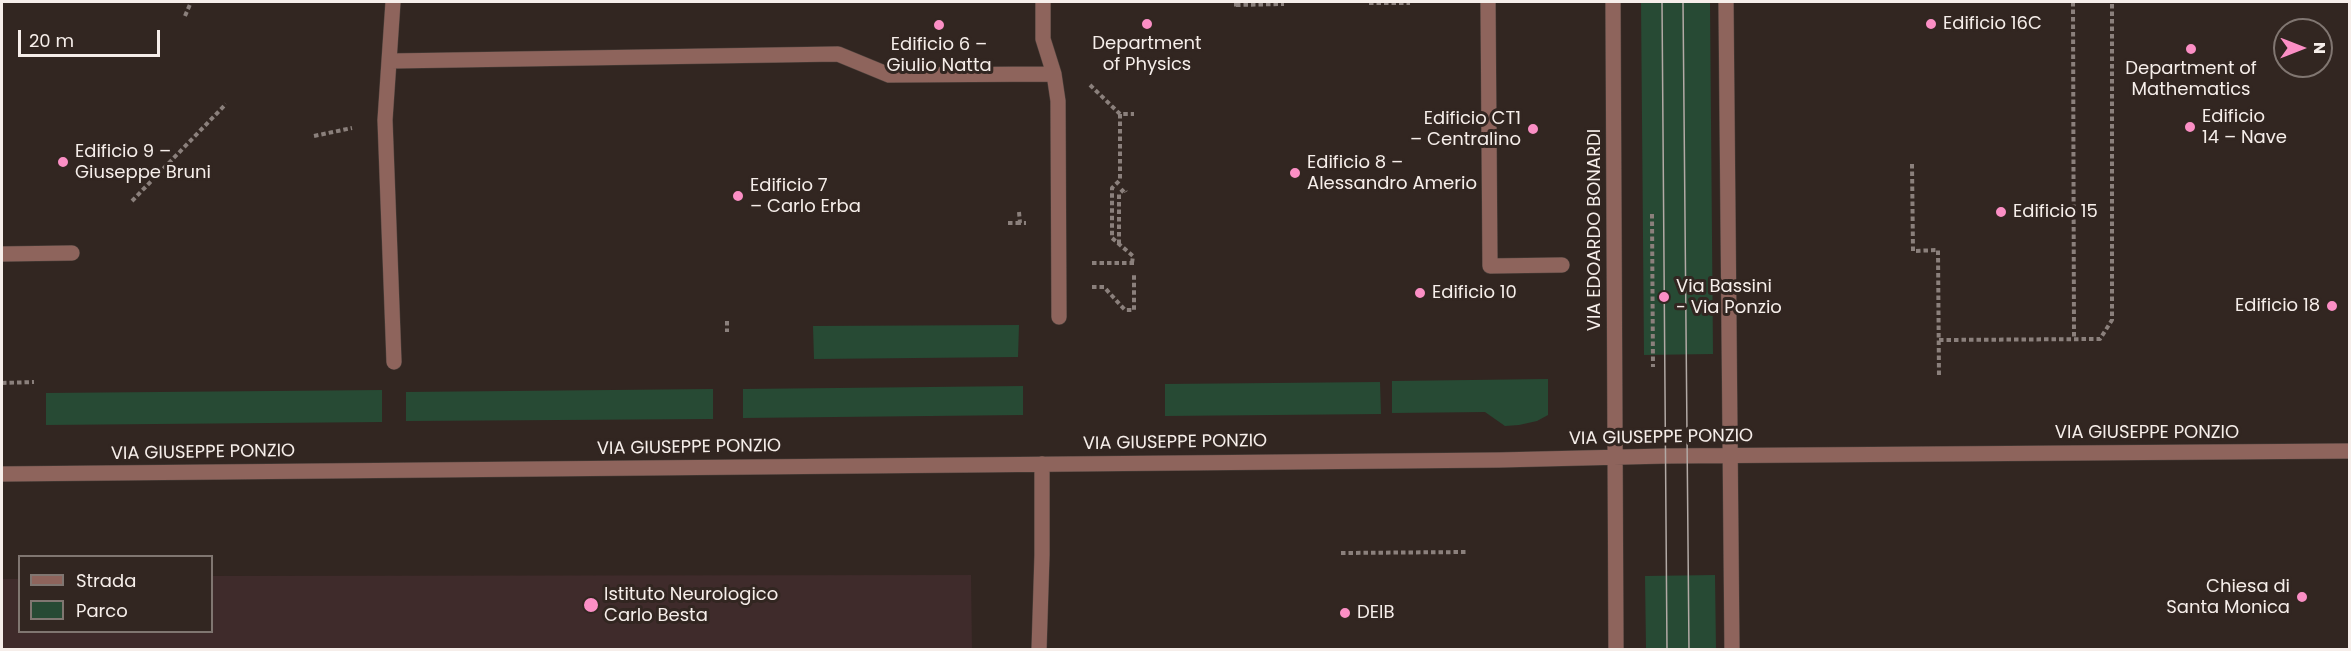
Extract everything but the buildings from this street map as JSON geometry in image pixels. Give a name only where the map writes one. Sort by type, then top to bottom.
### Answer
[{"type":"street","points":[[393,2],[385,120],[394,362]]},
{"type":"street","points":[[1043,2],[1043,39],[1054,74],[1058,100],[1059,317]]},
{"type":"street","points":[[1488,2],[1490,266],[1562,265]]},
{"type":"street","name":"VIA EDOARDO BONARDI","points":[[1613,2],[1616,650]]},
{"type":"street","points":[[1726,2],[1732,650]]},
{"type":"street","points":[[390,61],[838,54],[889,75],[1054,74]]},
{"type":"street","points":[[2,254],[72,253]]},
{"type":"street","name":"VIA GIUSEPPE PONZIO","points":[[2,474],[1731,455],[2349,451]]},
{"type":"street","points":[[1039,650],[1042,464]]},
{"type":"path","points":[[185,16],[191,2]]},
{"type":"path","points":[[2073,2],[2074,339]]},
{"type":"path","points":[[1939,340],[2100,339],[2112,320],[2112,2]]},
{"type":"path","points":[[1369,3],[1383,6],[1410,3]]},
{"type":"path","points":[[1236,5],[1284,4]]},
{"type":"path","points":[[132,201],[226,104]]},
{"type":"path","points":[[1058,263],[1134,263],[1133,256],[1112,238],[1112,188],[1120,180],[1120,114]]},
{"type":"path","points":[[1127,114],[1134,114]]},
{"type":"path","points":[[1912,164],[1913,251],[1938,250],[1939,378]]},
{"type":"path","points":[[1119,244],[1119,194],[1124,189],[1126,192]]},
{"type":"path","points":[[1652,214],[1653,367]]},
{"type":"path","points":[[1008,223],[1020,223]]},
{"type":"path","points":[[1058,287],[1104,287],[1125,310],[1134,310],[1134,275],[1136,275]]},
{"type":"path","points":[[727,321],[727,332]]},
{"type":"path","points":[[2,383],[34,382]]},
{"type":"path","points":[[1341,553],[1467,552]]},
{"type":"shaded area","name":"Istituto Neurologico Carlo Besta","points":[[971,575],[972,649],[2,649],[2,579],[18,579],[18,633],[213,633],[213,576]]},
{"type":"green space","points":[[1641,2],[1710,2],[1713,354],[1644,355]]},
{"type":"green space","points":[[1019,325],[1018,357],[814,359],[813,326]]},
{"type":"green space","points":[[1548,379],[1548,415],[1537,421],[1519,425],[1505,426],[1485,412],[1392,413],[1392,381]]},
{"type":"green space","points":[[1380,382],[1381,414],[1165,416],[1165,384]]},
{"type":"green space","points":[[1023,386],[1023,415],[743,418],[743,389]]},
{"type":"green space","points":[[713,389],[713,419],[406,421],[406,392]]},
{"type":"green space","points":[[382,390],[382,422],[46,425],[46,393]]},
{"type":"green space","points":[[1715,575],[1716,649],[1646,649],[1645,576]]},
{"type":"tram line","points":[[1662,2],[1667,650]]},
{"type":"tram line","points":[[1683,2],[1689,650]]},
{"type":"place","name":"Department of Physics","points":[[1147,24]]},
{"type":"place","name":"Edificio 16C","points":[[1931,24]]},
{"type":"place","name":"Edificio 6 – Giulio Natta","points":[[939,25]]},
{"type":"place","name":"Department of Mathematics","points":[[2191,49]]},
{"type":"place","name":"Edificio 14 – Nave","points":[[2190,127]]},
{"type":"place","name":"Edificio CT1 – Centralino","points":[[1533,129]]},
{"type":"place","name":"Edificio 9 – Giuseppe Bruni","points":[[63,162]]},
{"type":"place","name":"Edificio 8 – Alessandro Amerio","points":[[1295,173]]},
{"type":"place","name":"Edificio 7 – Carlo Erba","points":[[738,196]]},
{"type":"place","name":"Edificio 15","points":[[2001,212]]},
{"type":"place","name":"Edificio 10","points":[[1420,293]]},
{"type":"place","name":"Via Bassini - Via Ponzio","points":[[1664,297]]},
{"type":"place","name":"Edificio 18","points":[[2332,306]]},
{"type":"place","name":"Chiesa di Santa Monica","points":[[2302,597]]},
{"type":"place","name":"Istituto Neurologico Carlo Besta","points":[[591,605]]},
{"type":"place","name":"DEIB","points":[[1345,613]]}]
